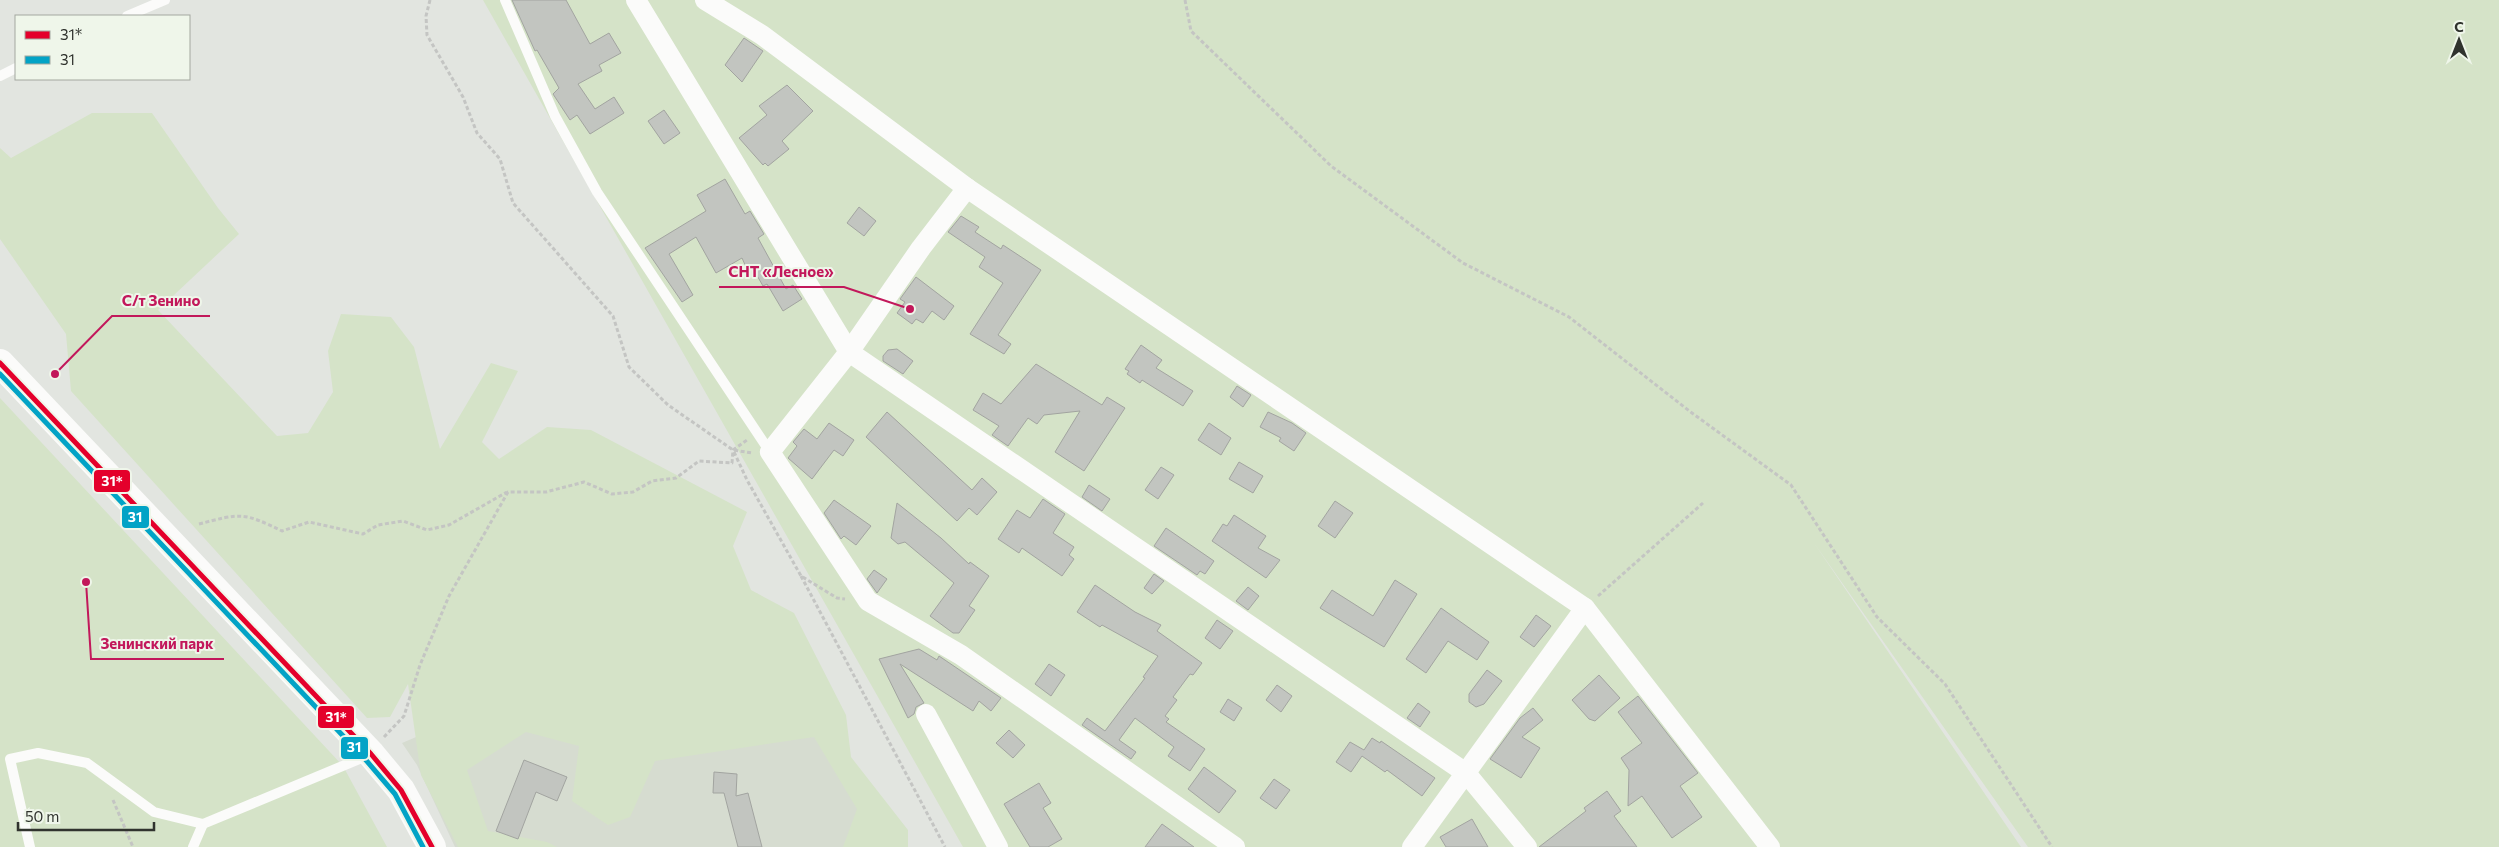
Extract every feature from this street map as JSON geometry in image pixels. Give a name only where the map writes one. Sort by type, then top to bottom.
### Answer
[{"type":"main road","points":[[0,363],[371,754],[401,790],[432,847]]},
{"type":"street","points":[[636,0],[849,352],[1466,773],[1527,847]]},
{"type":"street","points":[[705,0],[762,35],[967,188],[1585,608],[1770,847]]},
{"type":"street","points":[[967,188],[921,248],[849,352],[770,452],[868,601],[961,655],[1235,847]]},
{"type":"street","points":[[1412,847],[1585,608]]},
{"type":"street","points":[[926,714],[998,847]]},
{"type":"lane","points":[[129,15],[165,0]]},
{"type":"lane","points":[[505,0],[556,116],[598,192],[770,452]]},
{"type":"lane","points":[[0,76],[15,68]]},
{"type":"lane","points":[[30,847],[10,759],[38,754],[87,763],[154,812],[203,824],[371,754]]},
{"type":"lane","points":[[193,847],[203,824]]},
{"type":"path","points":[[430,0],[426,16],[427,35],[463,97],[477,133],[500,159],[513,203],[613,316],[629,367],[668,405],[733,450],[763,454],[770,452]]},
{"type":"path","points":[[1184,0],[1191,30],[1331,166],[1463,263],[1569,317],[1692,413],[1791,485],[1877,617],[1945,684],[2052,847]]},
{"type":"path","points":[[199,524],[234,515],[252,517],[282,531],[309,522],[363,534],[378,525],[403,521],[427,530],[449,525],[508,492],[546,492],[584,482],[612,494],[633,492],[652,482],[676,478],[699,461],[732,463],[733,450]]},
{"type":"path","points":[[733,450],[747,480],[802,576],[944,847]]},
{"type":"path","points":[[371,754],[392,727],[404,716],[420,665],[449,596],[508,492]]},
{"type":"path","points":[[1585,608],[1703,503]]},
{"type":"path","points":[[802,576],[837,598],[868,601]]},
{"type":"path","points":[[102,774],[133,847]]},
{"type":"shaded area","points":[[757,593],[890,847],[455,847],[417,765],[402,743]]},
{"type":"green space","points":[[483,0],[2499,0],[2499,847],[2028,847],[1814,543],[2021,847],[963,847]]},
{"type":"green space","points":[[92,113],[152,113],[218,208],[239,234],[158,310],[277,436],[308,433],[333,392],[328,351],[341,314],[391,317],[414,347],[440,449],[491,363],[518,371],[482,442],[499,459],[547,427],[591,430],[747,512],[733,546],[751,590],[794,613],[846,715],[851,757],[908,830],[908,847],[843,847],[857,809],[814,737],[655,761],[630,817],[608,825],[572,801],[579,746],[526,732],[467,770],[488,831],[547,842],[557,847],[458,847],[421,775],[408,684],[390,717],[367,718],[71,391],[66,334],[0,239],[0,148],[11,158]]},
{"type":"green space","points":[[0,398],[343,766],[387,847],[0,847]]},
{"type":"building","points":[[512,0],[566,0],[590,44],[609,33],[621,53],[599,65],[602,71],[578,84],[595,109],[614,97],[624,113],[590,134],[577,115],[570,120],[553,94],[559,88],[537,50],[535,51]]},
{"type":"building","points":[[744,38],[763,51],[742,82],[725,65]]},
{"type":"building","points":[[787,85],[813,111],[782,141],[789,149],[768,166],[765,163],[763,165],[739,138],[767,115],[759,106]]},
{"type":"building","points":[[664,110],[680,133],[664,144],[648,121]]},
{"type":"building","points":[[725,179],[745,214],[750,211],[764,234],[758,238],[786,289],[793,285],[802,299],[783,311],[767,284],[763,286],[751,265],[746,267],[742,258],[716,273],[696,237],[669,254],[693,295],[682,302],[645,248],[706,211],[697,195]]},
{"type":"building","points":[[859,207],[876,221],[864,236],[847,223]]},
{"type":"building","points":[[961,216],[979,227],[975,232],[1001,249],[1003,245],[1041,270],[998,335],[1011,344],[1004,354],[970,334],[1003,283],[979,267],[985,257],[948,232]]},
{"type":"building","points":[[916,277],[954,306],[944,320],[932,311],[923,323],[916,319],[912,324],[897,313],[905,302],[900,299]]},
{"type":"building","points":[[1141,345],[1162,360],[1156,368],[1193,391],[1183,406],[1142,380],[1140,383],[1127,374],[1129,371],[1125,369]]},
{"type":"building","points":[[897,349],[913,361],[903,374],[883,361],[883,356],[888,350]]},
{"type":"building","points":[[1036,364],[1102,405],[1107,397],[1125,408],[1084,471],[1055,452],[1080,411],[1044,415],[1037,424],[1028,418],[1008,446],[992,435],[999,426],[973,410],[983,393],[1001,404]]},
{"type":"building","points":[[1237,386],[1251,395],[1243,407],[1230,397]]},
{"type":"building","points":[[887,412],[972,490],[982,478],[997,492],[977,515],[969,508],[957,521],[866,437]]},
{"type":"building","points":[[1268,412],[1292,423],[1306,433],[1294,451],[1279,441],[1281,438],[1260,427]]},
{"type":"building","points":[[829,423],[854,440],[843,456],[834,450],[812,479],[788,458],[797,446],[793,442],[804,429],[817,439]]},
{"type":"building","points":[[1209,423],[1231,438],[1221,455],[1198,440]]},
{"type":"building","points":[[1239,462],[1263,476],[1253,493],[1229,479]]},
{"type":"building","points":[[1161,467],[1174,475],[1158,499],[1145,490]]},
{"type":"building","points":[[1089,485],[1110,499],[1102,511],[1082,497]]},
{"type":"building","points":[[1043,499],[1065,514],[1053,533],[1074,547],[1069,555],[1074,559],[1062,576],[1022,548],[1019,553],[998,539],[1017,510],[1030,518]]},
{"type":"building","points":[[834,500],[871,526],[856,545],[844,536],[841,539],[824,513]]},
{"type":"building","points":[[1335,501],[1353,513],[1335,538],[1318,526]]},
{"type":"building","points":[[897,503],[941,538],[969,564],[970,562],[989,576],[969,606],[975,610],[959,633],[953,633],[930,616],[954,583],[905,542],[898,544],[891,538]]},
{"type":"building","points":[[1234,515],[1266,536],[1258,548],[1280,560],[1266,578],[1212,541],[1223,524],[1227,526]]},
{"type":"building","points":[[1166,528],[1214,561],[1205,574],[1200,571],[1197,575],[1154,546]]},
{"type":"building","points":[[874,570],[887,579],[877,593],[867,579]]},
{"type":"building","points":[[1154,574],[1164,581],[1152,594],[1144,588]]},
{"type":"building","points":[[1395,580],[1417,594],[1384,647],[1320,608],[1332,590],[1373,616]]},
{"type":"building","points":[[1095,585],[1135,612],[1161,625],[1157,631],[1202,663],[1193,675],[1190,674],[1173,697],[1177,700],[1165,716],[1169,719],[1166,722],[1205,749],[1190,771],[1168,756],[1174,747],[1135,718],[1119,740],[1136,752],[1131,759],[1082,725],[1087,718],[1105,731],[1145,678],[1143,677],[1158,656],[1102,625],[1100,627],[1077,612]]},
{"type":"building","points":[[1248,587],[1259,596],[1248,610],[1236,601]]},
{"type":"building","points":[[1441,608],[1489,642],[1477,660],[1448,641],[1426,673],[1406,659]]},
{"type":"building","points":[[1536,615],[1551,626],[1534,647],[1520,637]]},
{"type":"building","points":[[1217,620],[1233,631],[1220,649],[1205,638]]},
{"type":"building","points":[[919,649],[937,660],[939,656],[1001,698],[991,711],[979,701],[973,711],[900,664],[924,703],[916,707],[914,714],[908,718],[879,659]]},
{"type":"building","points":[[1049,664],[1065,675],[1051,696],[1035,684]]},
{"type":"building","points":[[1487,670],[1502,681],[1484,704],[1476,707],[1469,702],[1469,694]]},
{"type":"building","points":[[1599,675],[1620,698],[1595,721],[1589,719],[1572,700]]},
{"type":"building","points":[[1277,685],[1292,696],[1281,712],[1266,700]]},
{"type":"building","points":[[1638,696],[1698,773],[1680,786],[1702,817],[1672,838],[1642,796],[1628,806],[1629,770],[1621,758],[1642,743],[1618,712]]},
{"type":"building","points":[[1228,699],[1242,708],[1234,721],[1220,712]]},
{"type":"building","points":[[1418,703],[1430,712],[1420,727],[1407,718]]},
{"type":"building","points":[[1533,708],[1543,720],[1522,737],[1540,748],[1521,778],[1490,759],[1520,718]]},
{"type":"building","points":[[1009,730],[1025,745],[1013,758],[996,743]]},
{"type":"building","points":[[1372,738],[1380,743],[1381,741],[1435,778],[1422,796],[1387,770],[1385,772],[1362,756],[1351,772],[1336,762],[1350,742],[1364,750]]},
{"type":"building","points":[[524,760],[567,777],[557,801],[536,792],[518,839],[496,831]]},
{"type":"building","points":[[1204,767],[1236,791],[1219,813],[1188,789]]},
{"type":"building","points":[[714,772],[737,774],[736,796],[748,793],[762,847],[738,847],[724,793],[713,793]]},
{"type":"building","points":[[1274,779],[1290,790],[1276,809],[1260,798]]},
{"type":"building","points":[[1039,783],[1051,803],[1043,808],[1062,839],[1048,847],[1030,847],[1004,804]]},
{"type":"building","points":[[1607,791],[1621,811],[1614,816],[1637,847],[1539,847],[1586,811],[1584,808]]},
{"type":"building","points":[[1472,819],[1488,847],[1446,847],[1440,837]]},
{"type":"building","points":[[1162,824],[1194,847],[1145,847]]},
{"type":"transit line","name":"31*","points":[[0,363],[371,754],[401,790],[432,847]]},
{"type":"transit line","name":"31","points":[[0,374],[365,759],[395,794],[423,847]]},
{"type":"place","name":"СНТ «Лесное»","points":[[910,309]]},
{"type":"place","name":"С/т Зенино","points":[[55,374]]},
{"type":"place","name":"Зенинский парк","points":[[86,582]]}]
